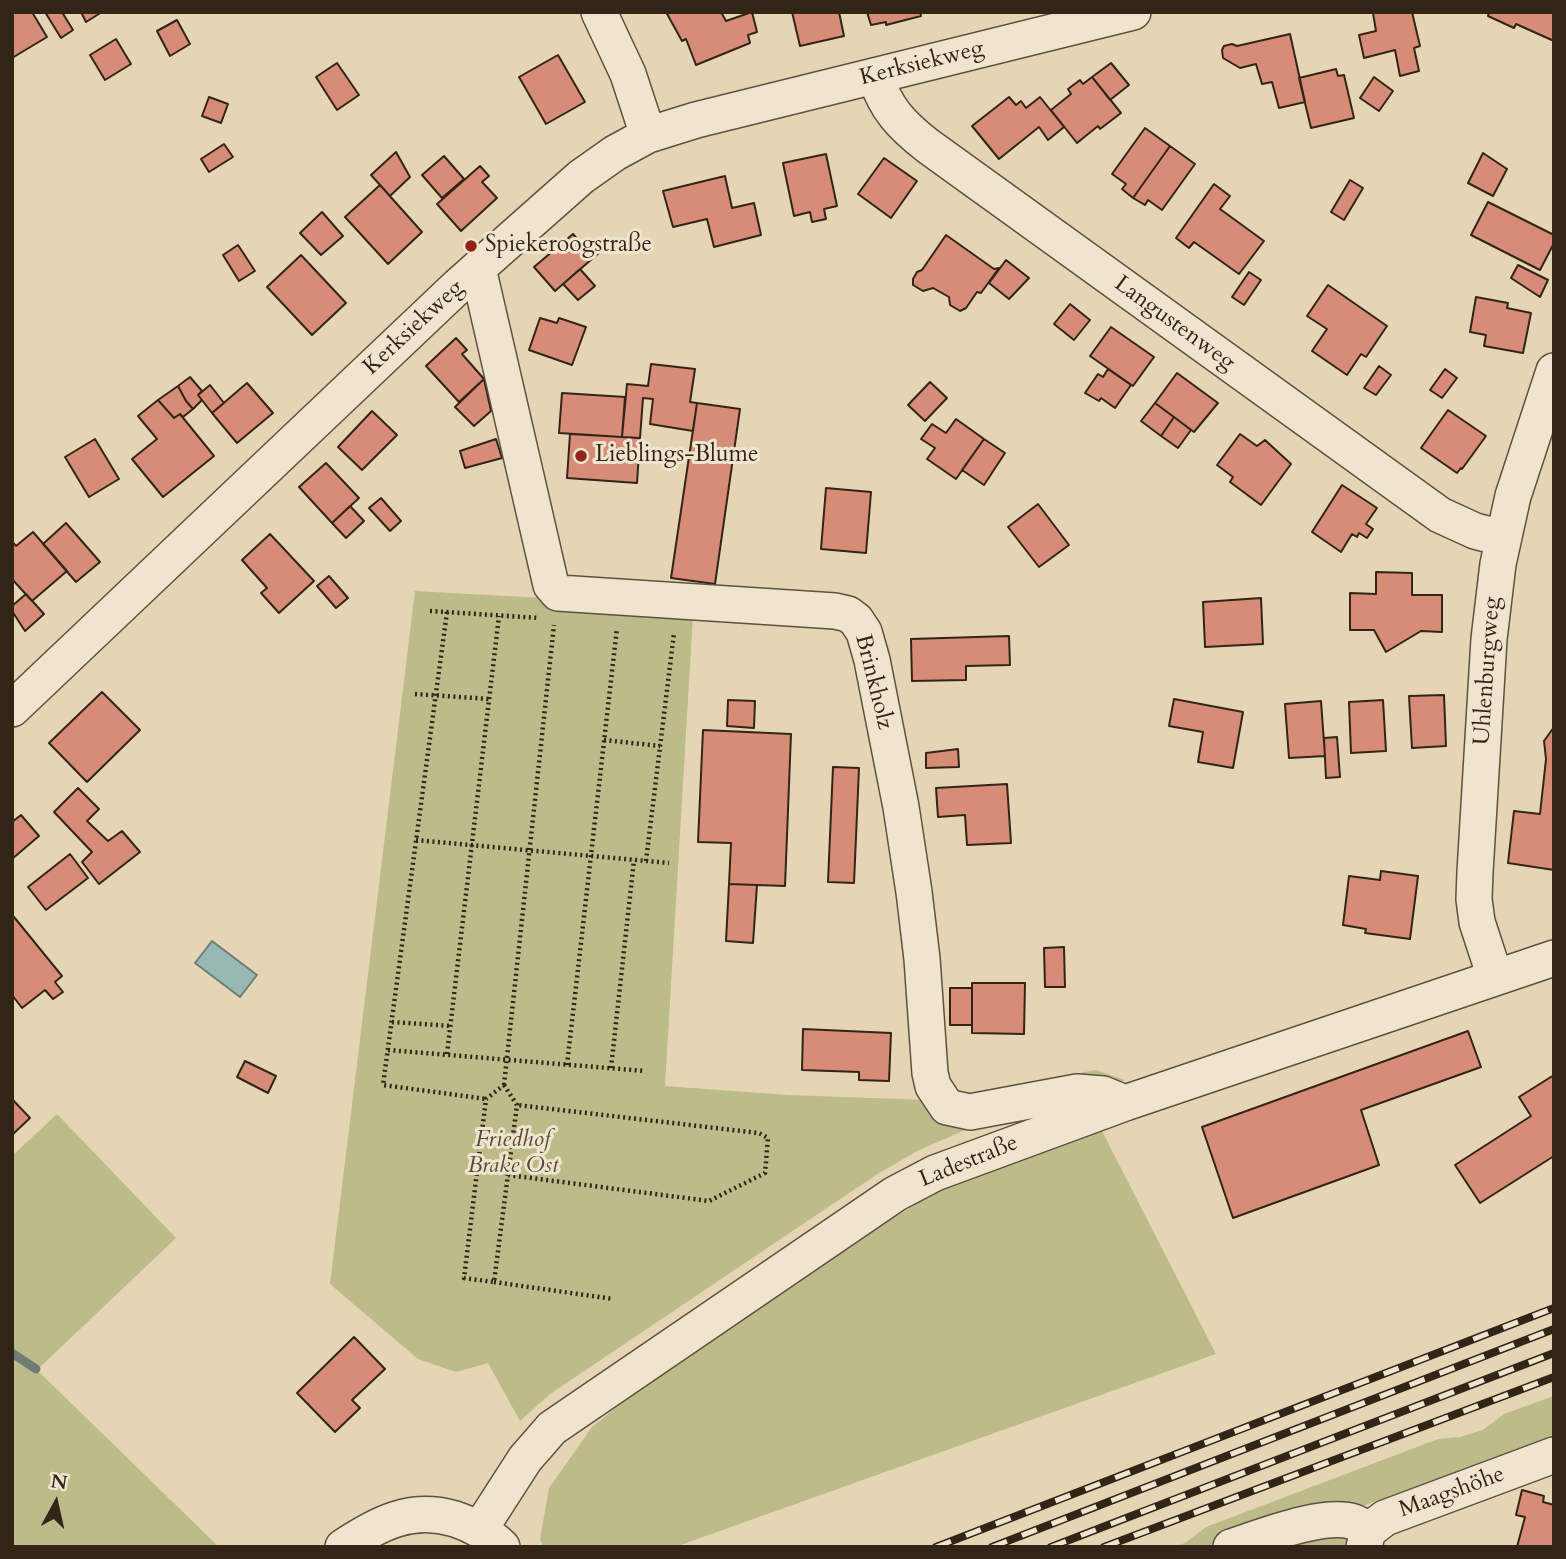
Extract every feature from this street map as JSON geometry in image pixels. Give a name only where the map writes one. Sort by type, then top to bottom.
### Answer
[{"type":"street","points":[[600,12],[628,74],[648,135]]},
{"type":"street","name":"Kerksiekweg","points":[[12,709],[478,268],[581,177],[615,153],[648,135],[696,120],[1133,12]]},
{"type":"street","name":"Langustenweg","points":[[875,76],[881,95],[893,115],[928,146],[1440,515],[1475,531],[1502,538]]},
{"type":"street","points":[[478,268],[551,586],[558,593]]},
{"type":"street","name":"Uhlenburgweg","points":[[1496,977],[1477,922],[1474,899],[1491,614],[1502,538],[1554,371]]},
{"type":"street","name":"Brinkholz","points":[[558,593],[835,611],[848,614],[856,620],[864,632],[872,660],[901,807],[922,959],[933,1086],[947,1107],[970,1112],[1077,1092],[1103,1094],[1125,1103]]},
{"type":"street","name":"Ladestraße","points":[[491,1538],[525,1460],[552,1428],[895,1194],[935,1173],[1125,1103],[1554,958]]},
{"type":"street","name":"Maagshöhe","points":[[1366,1539],[1385,1518],[1554,1455]]},
{"type":"street","points":[[343,1547],[388,1521],[415,1514],[441,1515],[467,1523],[491,1538]]},
{"type":"street","points":[[1231,1547],[1317,1522],[1347,1520],[1357,1523],[1366,1539]]},
{"type":"path","points":[[494,1282],[517,1105],[505,1085],[507,1060],[558,593]]},
{"type":"path","points":[[447,612],[383,1085],[486,1099],[505,1085]]},
{"type":"path","points":[[447,1054],[499,616]]},
{"type":"path","points":[[567,1065],[618,624]]},
{"type":"path","points":[[646,861],[675,628]]},
{"type":"path","points":[[415,694],[489,699]]},
{"type":"path","points":[[604,740],[660,746]]},
{"type":"path","points":[[416,840],[669,863]]},
{"type":"path","points":[[611,1068],[634,860]]},
{"type":"path","points":[[392,1022],[451,1026]]},
{"type":"path","points":[[388,1050],[645,1071]]},
{"type":"path","points":[[486,1099],[464,1278],[613,1298]]},
{"type":"path","points":[[508,1175],[709,1201],[765,1173],[768,1138],[759,1133],[517,1105]]},
{"type":"green space","name":"Friedhof Brake Ost","points":[[415,591],[544,598],[693,615],[665,1086],[788,1095],[929,1100],[1096,1070],[1125,1080],[963,1131],[917,1151],[876,1175],[550,1394],[520,1421],[488,1363],[456,1372],[418,1359],[330,1284]]},
{"type":"green space","points":[[57,1114],[176,1238],[37,1370],[219,1547],[12,1547],[12,1156]]},
{"type":"green space","points":[[1102,1131],[1216,1354],[675,1547],[543,1547],[540,1539],[549,1488],[592,1427],[648,1382],[931,1195],[969,1176]]},
{"type":"green space","points":[[1554,1396],[1554,1436],[1360,1507],[1337,1504],[1204,1547],[1172,1547],[1185,1543],[1206,1527],[1438,1439],[1460,1437],[1483,1430],[1504,1414]]},
{"type":"green space","points":[[1327,1531],[1348,1536],[1347,1547],[1271,1547]]},
{"type":"water","points":[[212,941],[257,975],[240,997],[195,963]]},
{"type":"building","points":[[12,12],[32,12],[47,37],[12,58]]},
{"type":"building","points":[[45,12],[62,12],[73,30],[61,38]]},
{"type":"building","points":[[81,12],[102,12],[86,22]]},
{"type":"building","points":[[666,12],[721,12],[726,21],[752,12],[757,32],[748,35],[750,43],[696,65],[686,39],[682,41]]},
{"type":"building","points":[[792,12],[839,12],[844,36],[800,46]]},
{"type":"building","points":[[867,12],[920,12],[921,16],[886,25],[886,22],[871,25]]},
{"type":"building","points":[[1412,12],[1420,46],[1414,48],[1419,71],[1400,76],[1395,50],[1364,58],[1359,35],[1376,31],[1373,13]]},
{"type":"building","points":[[1489,12],[1554,12],[1554,41],[1516,24],[1514,28],[1488,16]]},
{"type":"building","points":[[177,20],[190,44],[170,56],[157,31]]},
{"type":"building","points":[[1290,34],[1305,102],[1279,108],[1272,82],[1262,84],[1256,64],[1240,68],[1223,58],[1222,50],[1224,46],[1232,44],[1237,46]]},
{"type":"building","points":[[116,39],[131,64],[105,80],[90,55]]},
{"type":"building","points":[[558,55],[585,102],[546,124],[519,77]]},
{"type":"building","points":[[337,63],[359,95],[337,110],[316,77]]},
{"type":"building","points":[[1111,63],[1129,85],[1110,100],[1092,77]]},
{"type":"building","points":[[1336,69],[1338,76],[1344,75],[1354,118],[1311,128],[1299,78]]},
{"type":"building","points":[[1092,77],[1121,113],[1100,129],[1098,126],[1077,143],[1051,110],[1071,94],[1068,89],[1080,80],[1083,84]]},
{"type":"building","points":[[1374,77],[1393,91],[1379,111],[1360,98]]},
{"type":"building","points":[[209,97],[228,104],[221,123],[202,116]]},
{"type":"building","points":[[1009,97],[1016,105],[1021,101],[1026,108],[1040,97],[1064,127],[1048,140],[1039,127],[999,159],[972,126]]},
{"type":"building","points":[[1145,128],[1170,146],[1133,198],[1122,189],[1126,184],[1112,174]]},
{"type":"building","points":[[224,144],[233,157],[209,172],[201,159]]},
{"type":"building","points":[[1170,146],[1195,164],[1162,210],[1148,200],[1145,205],[1133,198]]},
{"type":"building","points":[[396,152],[410,177],[390,196],[371,175]]},
{"type":"building","points":[[1483,153],[1507,169],[1493,196],[1468,183]]},
{"type":"building","points":[[826,154],[837,206],[824,209],[826,219],[812,222],[810,212],[794,216],[783,163]]},
{"type":"building","points":[[444,156],[464,179],[442,198],[422,175]]},
{"type":"building","points":[[884,158],[917,181],[891,218],[858,194]]},
{"type":"building","points":[[480,166],[489,176],[482,182],[497,198],[461,231],[437,204]]},
{"type":"building","points":[[725,176],[732,208],[754,203],[761,235],[714,247],[707,219],[673,227],[663,191]]},
{"type":"building","points":[[1350,180],[1363,188],[1344,220],[1331,212]]},
{"type":"building","points":[[1214,184],[1230,196],[1220,209],[1264,241],[1239,274],[1194,242],[1189,248],[1176,238]]},
{"type":"building","points":[[380,185],[422,232],[388,264],[345,217]]},
{"type":"building","points":[[1488,202],[1554,235],[1554,243],[1540,270],[1471,235]]},
{"type":"building","points":[[322,212],[343,236],[321,255],[300,233]]},
{"type":"building","points":[[573,234],[585,248],[591,243],[600,252],[555,291],[534,267]]},
{"type":"building","points":[[946,235],[994,269],[999,268],[981,293],[977,292],[966,308],[960,311],[950,305],[949,297],[933,288],[923,291],[913,285],[917,272],[922,270]]},
{"type":"building","points":[[238,245],[255,271],[239,281],[223,255]]},
{"type":"building","points":[[301,255],[346,303],[312,335],[267,287]]},
{"type":"building","points":[[1006,260],[1029,278],[1009,299],[989,283]]},
{"type":"building","points":[[1518,265],[1548,280],[1540,297],[1511,278]]},
{"type":"building","points":[[580,269],[595,286],[578,300],[563,284]]},
{"type":"building","points":[[1249,272],[1261,280],[1244,305],[1232,297]]},
{"type":"building","points":[[1328,285],[1387,326],[1366,357],[1361,354],[1347,375],[1312,351],[1327,329],[1307,316]]},
{"type":"building","points":[[1476,297],[1508,303],[1507,308],[1531,313],[1523,353],[1484,346],[1486,335],[1470,332]]},
{"type":"building","points":[[1070,304],[1090,320],[1074,340],[1054,324]]},
{"type":"building","points":[[540,318],[557,323],[559,318],[586,327],[572,365],[529,350]]},
{"type":"building","points":[[1111,327],[1154,357],[1133,386],[1090,356]]},
{"type":"building","points":[[456,338],[467,350],[462,354],[484,379],[459,402],[426,366]]},
{"type":"building","points":[[651,364],[695,369],[690,402],[697,403],[693,431],[650,424],[653,399],[643,398],[640,438],[622,437],[627,384],[648,386]]},
{"type":"building","points":[[1379,366],[1391,375],[1376,395],[1364,388]]},
{"type":"building","points":[[1108,369],[1131,385],[1115,408],[1101,398],[1099,401],[1085,393],[1098,374],[1103,377]]},
{"type":"building","points":[[1445,369],[1457,378],[1442,398],[1430,390]]},
{"type":"building","points":[[1177,373],[1218,403],[1194,432],[1155,403]]},
{"type":"building","points":[[190,377],[202,391],[198,395],[202,400],[193,409],[178,386]]},
{"type":"building","points":[[484,379],[491,411],[474,426],[455,407]]},
{"type":"building","points":[[930,382],[947,398],[925,421],[908,405]]},
{"type":"building","points":[[247,383],[273,413],[237,443],[212,413]]},
{"type":"building","points":[[210,385],[224,403],[212,413],[198,395]]},
{"type":"building","points":[[178,386],[193,409],[183,417],[180,414],[174,418],[158,400]]},
{"type":"building","points":[[562,393],[625,397],[622,437],[559,433]]},
{"type":"building","points":[[158,400],[174,418],[180,414],[214,456],[163,497],[132,459],[157,439],[138,416]]},
{"type":"building","points":[[697,403],[740,409],[715,584],[671,578]]},
{"type":"building","points":[[1155,403],[1174,417],[1161,436],[1141,421]]},
{"type":"building","points":[[1448,410],[1486,436],[1457,473],[1421,448]]},
{"type":"building","points":[[372,411],[397,435],[362,470],[338,447]]},
{"type":"building","points":[[1174,417],[1191,430],[1178,448],[1161,436]]},
{"type":"building","points":[[956,419],[984,439],[956,479],[927,459],[935,448],[921,439],[932,424],[946,433]]},
{"type":"building","points":[[570,434],[640,438],[637,483],[567,478]]},
{"type":"building","points":[[1240,434],[1257,446],[1265,440],[1291,464],[1261,505],[1230,482],[1233,477],[1217,465]]},
{"type":"building","points":[[95,439],[119,479],[89,497],[65,457]]},
{"type":"building","points":[[496,439],[502,458],[465,468],[460,451]]},
{"type":"building","points":[[984,439],[1005,453],[984,485],[962,470]]},
{"type":"building","points":[[326,463],[359,498],[332,523],[299,487]]},
{"type":"building","points":[[1342,485],[1377,508],[1366,524],[1373,529],[1367,538],[1359,533],[1357,537],[1352,534],[1341,552],[1312,532]]},
{"type":"building","points":[[826,488],[871,492],[866,553],[821,549]]},
{"type":"building","points":[[381,498],[401,521],[390,531],[369,508]]},
{"type":"building","points":[[1038,504],[1069,545],[1039,567],[1008,527]]},
{"type":"building","points":[[350,506],[364,521],[346,538],[332,523]]},
{"type":"building","points":[[66,523],[100,562],[76,582],[43,544]]},
{"type":"building","points":[[33,532],[67,571],[32,601],[12,579],[12,541],[16,546]]},
{"type":"building","points":[[270,534],[314,581],[279,613],[261,593],[267,588],[242,560]]},
{"type":"building","points":[[1376,572],[1412,573],[1412,595],[1442,595],[1442,632],[1421,631],[1386,652],[1374,630],[1350,630],[1350,593],[1376,594]]},
{"type":"building","points":[[329,576],[348,598],[336,608],[317,586]]},
{"type":"building","points":[[26,594],[44,614],[25,631],[12,611],[12,606]]},
{"type":"building","points":[[1261,598],[1263,644],[1205,647],[1203,602]]},
{"type":"building","points":[[1009,636],[1010,665],[966,666],[966,680],[912,681],[911,639]]},
{"type":"building","points":[[102,692],[140,730],[87,782],[49,743]]},
{"type":"building","points":[[1444,695],[1446,746],[1412,748],[1409,696]]},
{"type":"building","points":[[1174,699],[1243,712],[1233,768],[1198,762],[1203,732],[1169,726]]},
{"type":"building","points":[[728,700],[755,701],[754,728],[727,726]]},
{"type":"building","points":[[1383,700],[1386,751],[1351,753],[1349,702]]},
{"type":"building","points":[[1321,701],[1325,756],[1289,758],[1285,704]]},
{"type":"building","points":[[1554,727],[1554,870],[1508,863],[1514,811],[1540,814],[1546,759],[1544,741]]},
{"type":"building","points":[[703,730],[791,734],[785,886],[729,884],[731,843],[698,842]]},
{"type":"building","points":[[1337,737],[1340,777],[1326,778],[1324,738]]},
{"type":"building","points":[[958,749],[959,767],[926,768],[926,753]]},
{"type":"building","points":[[833,767],[859,768],[854,883],[828,882]]},
{"type":"building","points":[[1007,784],[1011,843],[967,845],[965,815],[938,817],[936,788]]},
{"type":"building","points":[[78,788],[99,809],[87,821],[108,841],[122,831],[140,852],[99,884],[82,862],[92,852],[54,812]]},
{"type":"building","points":[[21,815],[39,836],[12,859],[12,822]]},
{"type":"building","points":[[70,854],[88,878],[46,910],[28,887]]},
{"type":"building","points":[[1381,871],[1418,876],[1410,939],[1365,933],[1366,929],[1343,925],[1349,876],[1380,880]]},
{"type":"building","points":[[729,884],[757,885],[753,943],[726,941]]},
{"type":"building","points":[[14,917],[62,976],[55,982],[63,992],[53,999],[45,990],[22,1008],[12,995]]},
{"type":"building","points":[[1064,947],[1065,987],[1045,987],[1044,948]]},
{"type":"building","points":[[972,983],[1025,983],[1024,1034],[972,1033]]},
{"type":"building","points":[[950,988],[972,988],[972,1025],[950,1025]]},
{"type":"building","points":[[803,1029],[891,1033],[889,1081],[859,1080],[859,1072],[802,1070]]},
{"type":"building","points":[[1468,1031],[1481,1067],[1361,1110],[1379,1165],[1233,1218],[1202,1127]]},
{"type":"building","points":[[245,1061],[276,1076],[268,1093],[237,1077]]},
{"type":"building","points":[[1554,1075],[1554,1156],[1480,1203],[1455,1165],[1531,1116],[1519,1097]]},
{"type":"building","points":[[12,1099],[30,1118],[12,1135]]},
{"type":"building","points":[[354,1337],[385,1369],[352,1400],[360,1408],[335,1432],[297,1393]]},
{"type":"building","points":[[1522,1490],[1544,1496],[1543,1502],[1554,1505],[1554,1547],[1517,1547],[1525,1517],[1516,1515]]},
{"type":"waterway","points":[[12,1353],[36,1369]]},
{"type":"railway","points":[[936,1547],[1554,1308]]},
{"type":"railway","points":[[992,1547],[1554,1329]]},
{"type":"railway","points":[[1051,1547],[1554,1353]]},
{"type":"railway","points":[[1104,1547],[1554,1377]]},
{"type":"place","name":"Spiekeroogstraße","points":[[471,246]]},
{"type":"place","name":"Lieblings-Blume","points":[[581,456]]}]
